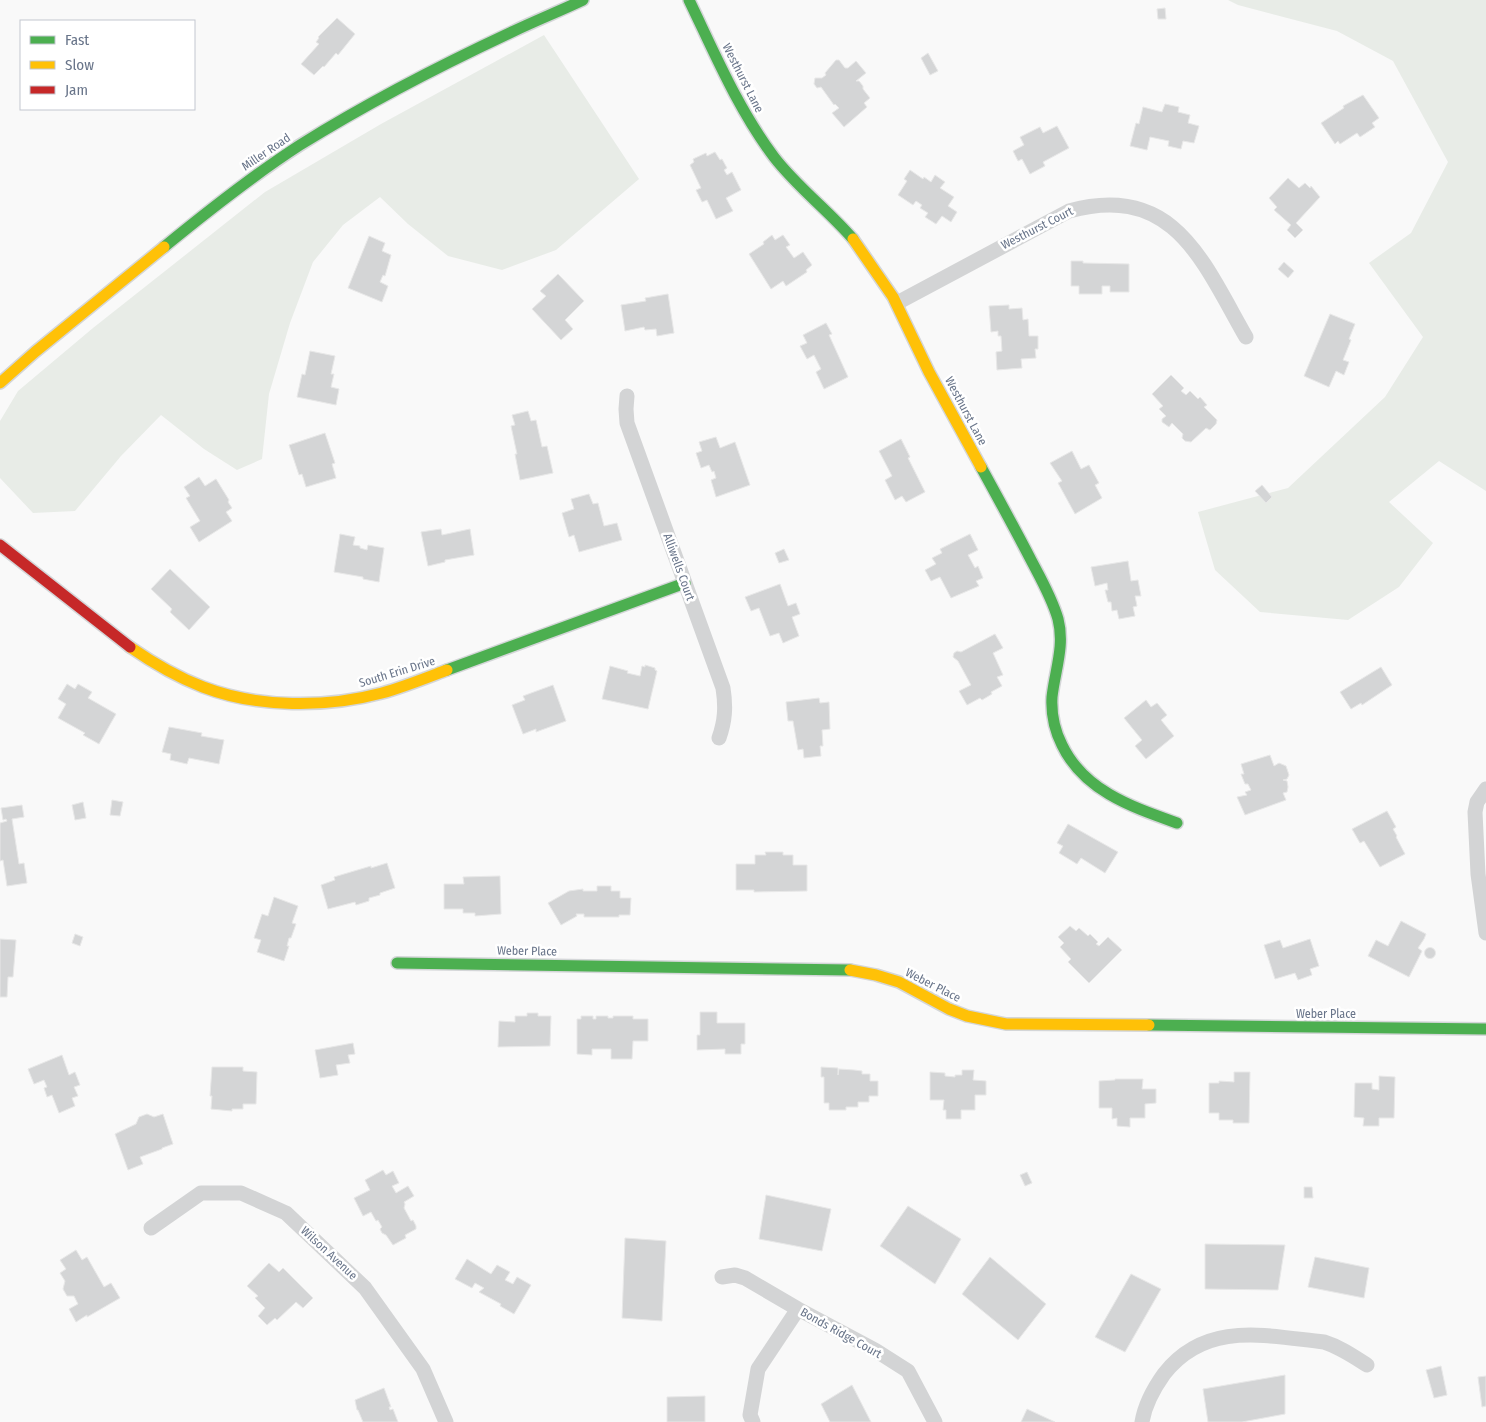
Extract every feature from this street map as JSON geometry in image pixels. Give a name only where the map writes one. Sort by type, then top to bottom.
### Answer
[{"type":"street","name":"Miller Road","points":[[0,383],[35,352],[233,191],[267,166],[324,130],[390,93],[515,30],[583,0]]},
{"type":"street","name":"Westhurst Lane","points":[[688,0],[738,101],[776,160],[863,250],[897,303],[926,366],[1040,576],[1058,618],[1061,647],[1052,711],[1055,729],[1071,762],[1084,778],[1099,790],[1116,799],[1177,823]]},
{"type":"street","name":"Westhurst Court","points":[[897,303],[1069,211],[1086,206],[1124,205],[1142,210],[1159,218],[1176,229],[1190,243],[1246,338]]},
{"type":"street","name":"Alliwells Court","points":[[627,396],[627,423],[723,688],[726,704],[724,722],[719,738]]},
{"type":"street","name":"South Erin Drive","points":[[0,545],[110,632],[165,669],[208,689],[233,696],[262,702],[294,704],[352,700],[383,693],[685,583]]},
{"type":"street","points":[[1486,790],[1477,802],[1474,812],[1478,874],[1486,934]]},
{"type":"street","name":"Weber Place","points":[[397,964],[852,970],[876,974],[899,982],[942,1006],[961,1014],[984,1021],[1006,1024],[1486,1029]]},
{"type":"street","name":"Wilson Avenue","points":[[152,1228],[201,1194],[241,1193],[286,1213],[365,1288],[424,1369],[446,1422]]},
{"type":"street","name":"Bonds Ridge Court","points":[[722,1277],[735,1275],[745,1278],[875,1350],[908,1371],[935,1422]]},
{"type":"street","points":[[753,1422],[750,1415],[758,1369],[798,1309]]},
{"type":"street","points":[[1142,1422],[1148,1400],[1158,1382],[1172,1364],[1190,1350],[1216,1338],[1245,1334],[1324,1342],[1348,1352],[1367,1365]]},
{"type":"shaded area","points":[[1228,0],[1486,0],[1486,491],[1439,461],[1389,502],[1433,543],[1399,587],[1348,620],[1260,612],[1215,570],[1198,512],[1288,488],[1385,397],[1423,337],[1369,263],[1411,233],[1448,162],[1393,61],[1337,31],[1238,5]]},
{"type":"shaded area","points":[[544,35],[639,179],[556,250],[502,270],[448,256],[408,224],[380,197],[343,225],[313,262],[290,323],[269,394],[262,459],[237,470],[204,449],[161,415],[121,456],[75,511],[33,513],[0,478],[0,421],[18,391],[93,328],[265,192],[381,124]]},
{"type":"building","points":[[1165,8],[1166,19],[1158,19],[1157,9]]},
{"type":"building","points":[[337,18],[355,34],[338,55],[336,53],[314,75],[301,64],[319,44],[316,42],[318,37]]},
{"type":"building","points":[[928,53],[938,71],[930,75],[921,58]]},
{"type":"building","points":[[836,60],[839,60],[845,68],[848,68],[856,61],[866,73],[856,81],[859,81],[870,98],[864,103],[867,107],[844,127],[832,113],[839,108],[834,105],[821,87],[817,88],[814,84],[815,78],[822,78],[826,75],[825,73]]},
{"type":"building","points":[[1363,95],[1379,118],[1372,123],[1375,127],[1360,137],[1357,133],[1340,144],[1338,141],[1335,144],[1321,123],[1344,108],[1343,106]]},
{"type":"building","points":[[1165,104],[1179,107],[1178,112],[1190,115],[1188,123],[1199,126],[1194,143],[1183,141],[1181,149],[1168,146],[1169,141],[1150,137],[1147,150],[1130,146],[1136,123],[1139,124],[1143,107],[1162,112]]},
{"type":"building","points":[[1057,126],[1069,148],[1043,162],[1045,166],[1030,174],[1022,159],[1018,161],[1013,151],[1024,145],[1020,137],[1040,127],[1043,133]]},
{"type":"building","points":[[715,152],[727,168],[724,170],[727,175],[732,172],[741,190],[726,198],[733,211],[716,219],[707,200],[702,202],[696,190],[701,188],[690,165],[694,162],[693,159],[706,153],[707,156]]},
{"type":"building","points":[[910,170],[931,182],[935,175],[945,182],[940,188],[954,197],[948,206],[957,212],[951,222],[942,216],[936,224],[925,217],[928,213],[920,208],[922,205],[916,201],[913,205],[898,195],[907,181],[904,179]]},
{"type":"building","points":[[1288,178],[1299,188],[1305,183],[1310,188],[1311,186],[1320,197],[1296,223],[1303,230],[1295,238],[1287,230],[1291,225],[1274,210],[1277,207],[1269,198]]},
{"type":"building","points":[[772,235],[775,240],[783,235],[790,245],[786,247],[794,258],[803,252],[812,265],[806,270],[807,272],[786,286],[783,281],[771,289],[749,254],[764,244],[763,242]]},
{"type":"building","points":[[369,236],[385,243],[382,251],[391,255],[385,276],[383,275],[380,282],[388,286],[382,302],[348,288]]},
{"type":"building","points":[[1071,261],[1129,264],[1129,292],[1110,292],[1110,286],[1102,286],[1102,294],[1079,294],[1079,286],[1071,286]]},
{"type":"building","points":[[1284,262],[1294,271],[1288,278],[1278,269]]},
{"type":"building","points":[[558,274],[584,301],[565,320],[573,329],[561,340],[532,309],[546,296],[540,291]]},
{"type":"building","points":[[668,294],[674,333],[657,336],[656,329],[645,330],[644,327],[625,331],[621,305],[646,301],[645,298]]},
{"type":"building","points":[[1009,305],[1009,309],[1022,308],[1023,320],[1028,319],[1029,336],[1038,336],[1038,349],[1035,349],[1036,358],[1021,359],[1022,368],[997,370],[996,352],[1002,351],[1001,336],[998,336],[998,331],[991,332],[989,306]]},
{"type":"building","points":[[1330,314],[1355,324],[1343,360],[1349,362],[1344,375],[1336,371],[1329,387],[1304,376]]},
{"type":"building","points":[[826,323],[832,334],[829,335],[848,377],[824,389],[816,372],[821,369],[814,355],[807,359],[800,346],[807,343],[803,335]]},
{"type":"building","points":[[310,351],[335,356],[331,374],[334,374],[331,387],[339,389],[336,405],[297,397],[302,374],[305,375]]},
{"type":"building","points":[[1171,375],[1184,388],[1181,391],[1186,395],[1190,391],[1198,399],[1200,397],[1207,405],[1204,407],[1217,420],[1210,430],[1206,428],[1191,442],[1185,441],[1182,438],[1183,434],[1172,423],[1169,427],[1162,422],[1162,419],[1166,416],[1159,409],[1163,406],[1152,394]]},
{"type":"building","points":[[528,411],[531,421],[536,420],[542,447],[547,446],[553,473],[520,480],[511,426],[515,425],[512,415]]},
{"type":"building","points":[[325,433],[335,463],[332,464],[336,478],[306,487],[302,474],[299,475],[289,445]]},
{"type":"building","points":[[716,437],[720,448],[735,442],[750,485],[716,497],[711,480],[716,478],[714,471],[712,472],[709,465],[701,468],[696,453],[702,451],[699,442]]},
{"type":"building","points":[[901,439],[925,492],[906,502],[902,496],[895,500],[885,480],[892,476],[879,451]]},
{"type":"building","points":[[1072,451],[1081,469],[1089,465],[1099,483],[1095,485],[1102,498],[1075,514],[1058,483],[1062,481],[1050,463]]},
{"type":"building","points":[[199,477],[205,486],[216,479],[229,500],[228,502],[232,508],[226,512],[232,521],[199,542],[190,527],[200,521],[186,498],[190,496],[184,487]]},
{"type":"building","points":[[1262,485],[1272,497],[1266,503],[1255,491]]},
{"type":"building","points":[[589,494],[593,504],[598,503],[604,526],[617,523],[622,540],[579,552],[574,535],[569,537],[562,513],[574,509],[571,499]]},
{"type":"building","points":[[441,529],[442,535],[470,529],[474,555],[445,560],[445,562],[428,566],[421,532]]},
{"type":"building","points":[[340,534],[355,537],[353,545],[360,546],[360,548],[367,550],[368,545],[384,548],[379,582],[334,572]]},
{"type":"building","points":[[970,534],[978,550],[968,555],[975,568],[978,566],[983,578],[976,581],[979,586],[951,598],[940,577],[931,581],[925,570],[936,564],[932,558],[942,553],[940,549]]},
{"type":"building","points":[[784,549],[789,560],[779,563],[775,553]]},
{"type":"building","points":[[1128,561],[1131,581],[1138,580],[1141,596],[1135,596],[1137,606],[1133,607],[1135,616],[1119,619],[1117,610],[1112,611],[1111,602],[1108,602],[1105,590],[1108,590],[1107,583],[1095,586],[1091,567]]},
{"type":"building","points":[[170,569],[210,607],[189,630],[170,612],[172,609],[151,589]]},
{"type":"building","points":[[780,584],[788,606],[796,603],[800,614],[792,617],[799,636],[783,643],[779,633],[770,636],[759,608],[751,611],[745,597]]},
{"type":"building","points":[[995,634],[1003,648],[993,653],[1003,675],[997,677],[1002,686],[982,700],[980,698],[967,705],[959,691],[971,685],[958,661],[953,657],[954,653],[957,651],[961,652]]},
{"type":"building","points":[[645,665],[655,668],[657,671],[648,709],[602,699],[610,666],[640,676],[642,666],[645,667]]},
{"type":"building","points":[[1381,667],[1392,685],[1362,705],[1361,703],[1351,709],[1340,692]]},
{"type":"building","points":[[67,684],[75,689],[78,684],[92,692],[88,698],[116,714],[99,744],[83,735],[85,733],[58,718],[66,704],[58,699]]},
{"type":"building","points":[[553,685],[566,721],[536,732],[536,729],[523,734],[512,705],[525,700],[523,696]]},
{"type":"building","points":[[819,698],[820,703],[829,702],[830,729],[822,730],[823,746],[820,746],[821,756],[804,758],[803,749],[798,750],[793,721],[788,721],[786,702]]},
{"type":"building","points":[[1146,700],[1151,707],[1157,703],[1167,715],[1161,720],[1174,736],[1146,759],[1135,746],[1142,740],[1124,718]]},
{"type":"building","points":[[169,727],[202,733],[201,736],[224,740],[219,764],[189,758],[187,764],[170,760],[171,754],[162,752]]},
{"type":"building","points":[[1270,755],[1274,766],[1279,763],[1286,766],[1289,775],[1287,779],[1283,780],[1287,781],[1288,787],[1287,792],[1283,793],[1286,800],[1245,815],[1237,797],[1247,795],[1245,792],[1251,790],[1248,784],[1245,784],[1241,774],[1244,774],[1241,764]]},
{"type":"building","points":[[112,800],[123,802],[120,816],[110,815]]},
{"type":"building","points":[[83,802],[86,818],[75,820],[72,805]]},
{"type":"building","points":[[22,805],[24,817],[12,819],[19,864],[24,863],[27,883],[7,886],[3,860],[0,861],[0,823],[7,821],[6,819],[3,820],[1,808]]},
{"type":"building","points":[[1387,811],[1396,827],[1393,829],[1405,854],[1380,867],[1364,841],[1360,843],[1352,829]]},
{"type":"building","points":[[1068,824],[1118,852],[1105,873],[1081,858],[1077,864],[1059,853],[1063,846],[1057,843]]},
{"type":"building","points":[[765,852],[783,852],[783,855],[793,855],[793,865],[807,865],[807,891],[754,892],[754,890],[736,890],[736,864],[755,864],[755,855],[766,855]]},
{"type":"building","points":[[387,863],[395,888],[369,898],[369,901],[356,905],[355,902],[328,909],[321,885],[335,880],[334,877]]},
{"type":"building","points":[[500,876],[501,914],[475,916],[475,913],[463,913],[463,909],[444,909],[444,884],[464,884],[463,877]]},
{"type":"building","points":[[597,886],[611,886],[611,891],[620,891],[620,898],[631,898],[630,915],[619,915],[619,917],[584,917],[584,914],[576,914],[577,916],[561,925],[548,903],[569,891],[583,889],[583,891],[597,891]]},
{"type":"building","points":[[274,897],[298,906],[292,923],[296,924],[291,938],[289,938],[287,946],[289,946],[284,961],[257,952],[261,940],[254,938],[262,914],[268,916]]},
{"type":"building","points":[[1401,921],[1426,934],[1418,948],[1422,951],[1409,977],[1368,956],[1376,940],[1388,946]]},
{"type":"building","points":[[1070,926],[1076,931],[1079,928],[1088,936],[1090,934],[1098,942],[1096,944],[1099,946],[1108,937],[1122,950],[1089,983],[1068,962],[1071,959],[1060,947],[1064,943],[1058,937]]},
{"type":"building","points":[[75,934],[83,937],[80,946],[72,943]]},
{"type":"building","points":[[0,939],[16,940],[13,977],[8,977],[7,997],[0,997]]},
{"type":"building","points":[[1310,939],[1319,966],[1310,969],[1312,975],[1298,980],[1295,973],[1275,979],[1264,945],[1280,940],[1283,948]]},
{"type":"building","points":[[1430,947],[1436,953],[1430,959],[1424,953]]},
{"type":"building","points":[[700,1012],[717,1012],[717,1023],[745,1023],[745,1044],[741,1044],[741,1054],[725,1054],[725,1049],[697,1050],[697,1035],[700,1035]]},
{"type":"building","points":[[527,1013],[538,1013],[538,1016],[551,1016],[550,1046],[498,1047],[499,1021],[515,1022],[515,1016],[527,1016]]},
{"type":"building","points":[[581,1016],[593,1016],[593,1019],[596,1019],[596,1016],[613,1018],[613,1016],[633,1016],[633,1019],[648,1019],[648,1041],[633,1041],[632,1059],[611,1059],[611,1049],[592,1049],[592,1055],[577,1054],[577,1019],[581,1019]]},
{"type":"building","points":[[353,1043],[355,1054],[348,1055],[350,1063],[336,1065],[338,1075],[320,1078],[315,1050]]},
{"type":"building","points":[[62,1055],[69,1075],[75,1072],[80,1085],[74,1087],[78,1096],[72,1098],[75,1106],[59,1113],[52,1095],[47,1097],[44,1088],[47,1087],[44,1080],[34,1084],[28,1069]]},
{"type":"building","points":[[212,1067],[243,1067],[243,1071],[257,1072],[256,1104],[243,1104],[243,1109],[232,1109],[232,1111],[211,1109]]},
{"type":"building","points":[[821,1067],[838,1068],[838,1075],[839,1069],[862,1071],[862,1074],[870,1074],[870,1081],[878,1081],[878,1096],[869,1096],[869,1102],[858,1102],[858,1107],[846,1107],[846,1110],[829,1110],[829,1103],[824,1103],[824,1077],[821,1077]]},
{"type":"building","points":[[962,1070],[974,1070],[973,1080],[986,1081],[986,1095],[975,1095],[975,1110],[961,1110],[961,1119],[946,1119],[946,1110],[943,1110],[944,1100],[930,1100],[930,1072],[945,1073],[945,1076],[955,1077],[955,1075],[962,1075]]},
{"type":"building","points":[[1234,1072],[1250,1072],[1249,1123],[1233,1123],[1233,1120],[1219,1120],[1219,1113],[1209,1113],[1209,1083],[1219,1083],[1219,1081],[1234,1082]]},
{"type":"building","points":[[1379,1076],[1395,1077],[1394,1118],[1379,1118],[1379,1126],[1363,1126],[1364,1118],[1354,1117],[1355,1083],[1372,1083],[1372,1089],[1379,1090]]},
{"type":"building","points":[[1143,1079],[1142,1089],[1156,1089],[1156,1103],[1145,1104],[1145,1118],[1130,1118],[1130,1127],[1117,1126],[1117,1118],[1112,1119],[1112,1108],[1099,1108],[1099,1081]]},
{"type":"building","points":[[147,1114],[154,1117],[163,1114],[173,1144],[140,1157],[143,1164],[128,1170],[115,1134],[136,1124],[139,1117]]},
{"type":"building","points":[[383,1170],[386,1175],[393,1171],[399,1183],[392,1186],[396,1193],[408,1186],[414,1196],[404,1202],[404,1208],[411,1221],[413,1220],[416,1229],[405,1235],[406,1238],[393,1245],[386,1235],[382,1233],[380,1229],[382,1227],[371,1212],[363,1216],[354,1198],[370,1190],[365,1180]]},
{"type":"building","points":[[1027,1172],[1032,1183],[1025,1186],[1020,1175]]},
{"type":"building","points":[[1304,1187],[1312,1187],[1313,1198],[1304,1198]]},
{"type":"building","points":[[766,1195],[831,1209],[822,1251],[759,1239]]},
{"type":"building","points":[[908,1206],[961,1239],[935,1284],[880,1246]]},
{"type":"building","points":[[625,1238],[666,1241],[662,1321],[622,1318]]},
{"type":"building","points":[[1205,1244],[1285,1245],[1278,1290],[1205,1289]]},
{"type":"building","points":[[76,1250],[82,1260],[87,1257],[104,1287],[111,1283],[120,1298],[76,1322],[69,1309],[78,1304],[74,1296],[67,1296],[63,1289],[65,1281],[60,1273],[66,1269],[60,1260]]},
{"type":"building","points":[[990,1257],[1046,1304],[1018,1340],[962,1294]]},
{"type":"building","points":[[1315,1257],[1369,1268],[1364,1298],[1308,1287]]},
{"type":"building","points":[[467,1259],[491,1274],[497,1265],[510,1272],[505,1280],[513,1284],[517,1277],[531,1285],[514,1314],[500,1306],[501,1304],[479,1292],[484,1288],[475,1283],[472,1288],[455,1279]]},
{"type":"building","points":[[269,1263],[279,1272],[283,1268],[313,1298],[303,1308],[296,1302],[277,1320],[275,1318],[267,1325],[258,1316],[265,1308],[255,1298],[258,1296],[247,1286]]},
{"type":"building","points":[[1131,1274],[1161,1289],[1125,1352],[1095,1337]]},
{"type":"building","points":[[1441,1366],[1447,1395],[1434,1398],[1426,1370]]},
{"type":"building","points":[[1285,1375],[1285,1414],[1242,1422],[1208,1422],[1203,1389]]},
{"type":"building","points":[[1486,1376],[1486,1406],[1482,1407],[1478,1377]]},
{"type":"building","points":[[852,1385],[871,1422],[830,1422],[821,1404]]},
{"type":"building","points":[[384,1388],[391,1407],[389,1407],[390,1410],[393,1409],[398,1422],[363,1422],[357,1410],[355,1400]]},
{"type":"building","points":[[705,1396],[705,1422],[667,1422],[667,1397]]},
{"type":"building","points":[[1027,1409],[1055,1422],[1021,1422]]},
{"type":"traffic: fast","points":[[164,247],[247,181],[326,129],[432,71],[583,0]]},
{"type":"traffic: fast","points":[[689,0],[728,81],[761,139],[783,168],[853,239]]},
{"type":"traffic: fast","points":[[981,467],[1042,581],[1058,619],[1060,648],[1052,703],[1055,727],[1062,745],[1071,761],[1096,786],[1143,811],[1177,823]]},
{"type":"traffic: fast","points":[[447,670],[685,583]]},
{"type":"traffic: fast","points":[[397,963],[850,970]]},
{"type":"traffic: fast","points":[[1149,1025],[1486,1029]]},
{"type":"traffic: slow","points":[[853,239],[893,297],[929,372],[981,467]]},
{"type":"traffic: slow","points":[[0,383],[35,352],[164,247]]},
{"type":"traffic: slow","points":[[130,647],[165,669],[203,687],[246,699],[292,704],[360,698],[398,688],[447,670]]},
{"type":"traffic: slow","points":[[850,970],[899,982],[949,1009],[967,1016],[1006,1024],[1149,1025]]},
{"type":"traffic: jam","points":[[0,545],[130,647]]}]
